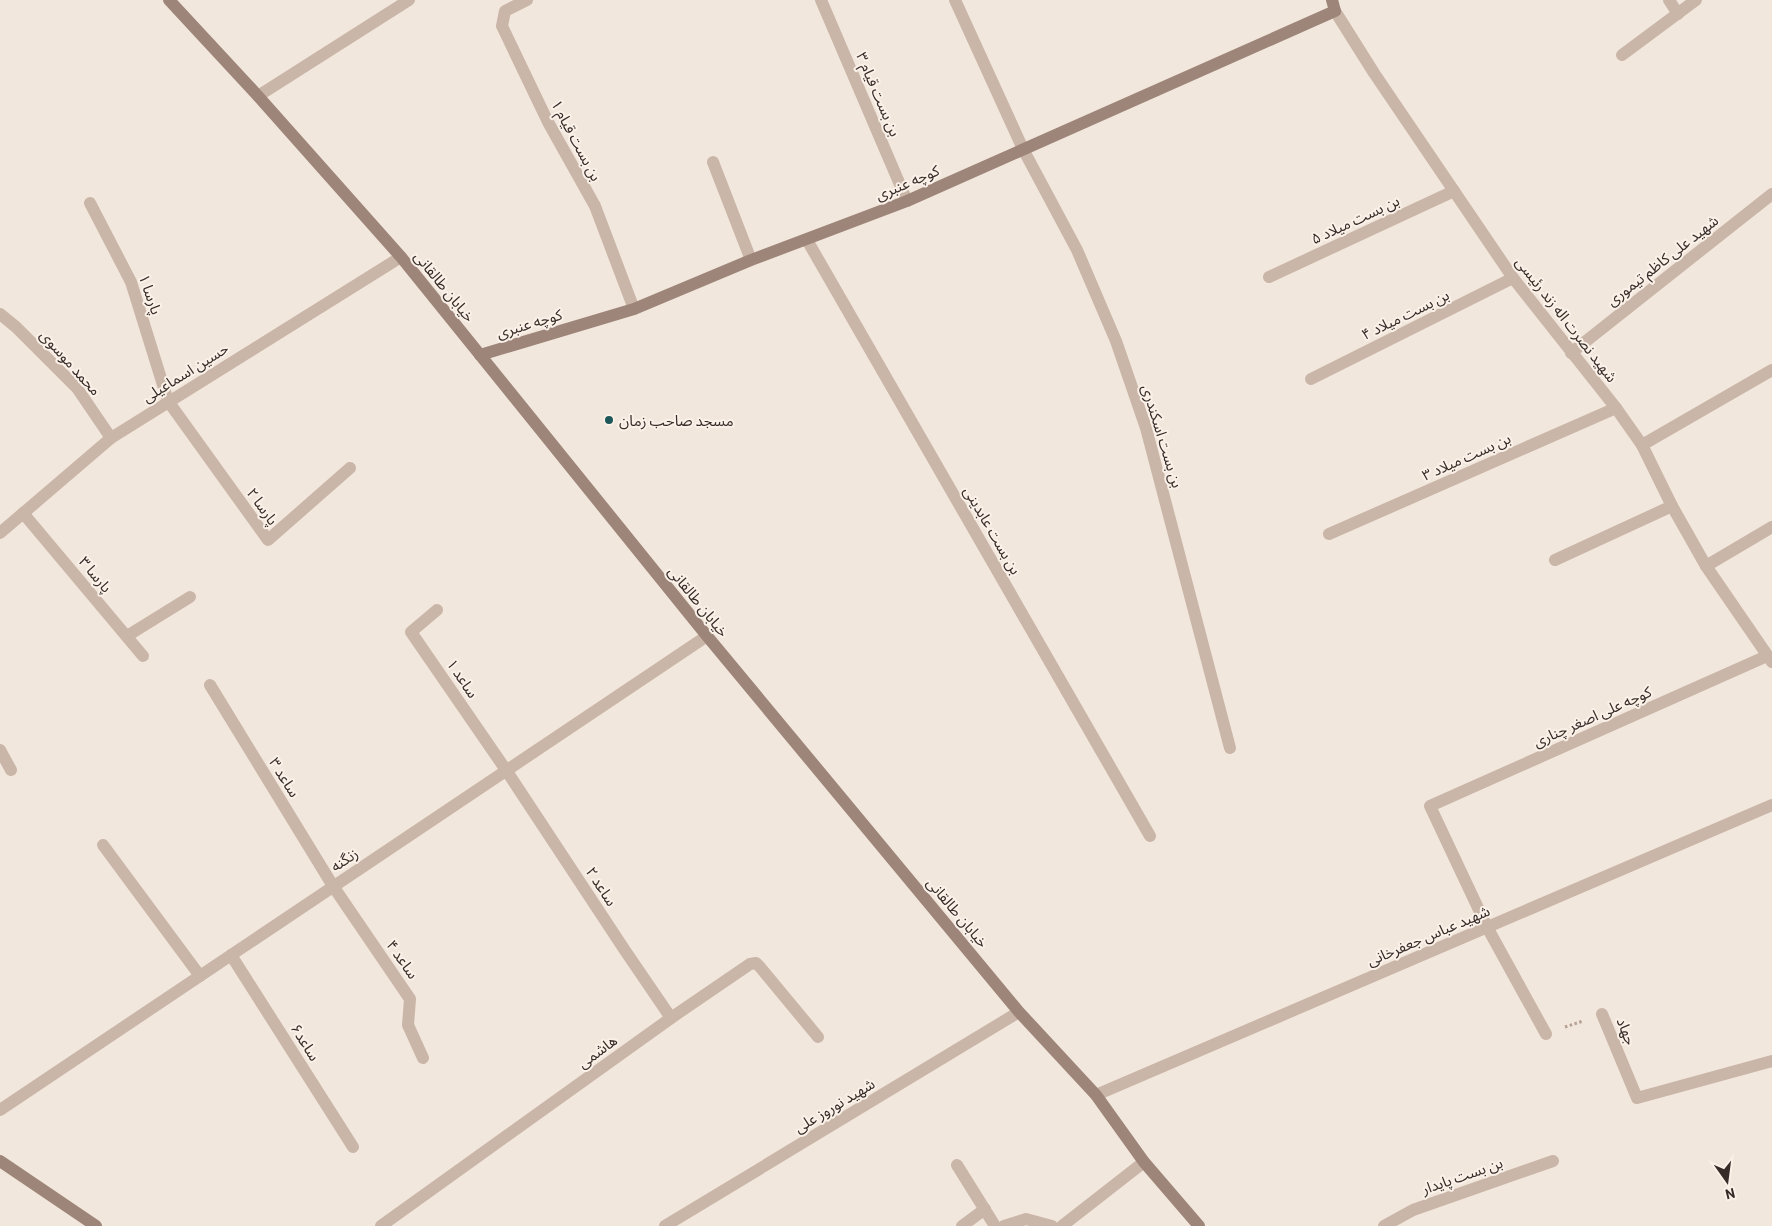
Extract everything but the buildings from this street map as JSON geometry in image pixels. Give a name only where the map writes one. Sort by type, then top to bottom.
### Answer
[{"type":"main road","name":"خیابان طالقانی","points":[[169,0],[258,96],[401,257],[707,636],[1019,1012],[1096,1095],[1144,1162],[1199,1226]]},
{"type":"main road","name":"کوچه عنبری","points":[[480,355],[634,309],[751,260],[907,201],[1334,5]]},
{"type":"main road","points":[[0,1161],[87,1224]]},
{"type":"street","points":[[258,96],[409,0]]},
{"type":"street","name":"بن بست قیام ۱","points":[[527,0],[505,11],[502,26],[548,122],[595,206],[634,309]]},
{"type":"street","name":"بن بست قیام ۳","points":[[821,0],[907,201]]},
{"type":"street","name":"بن بست اسکندری","points":[[955,0],[1023,149],[1078,250],[1116,340],[1146,428],[1230,748]]},
{"type":"street","points":[[1669,0],[1678,14]]},
{"type":"street","points":[[1622,55],[1696,0]]},
{"type":"street","name":"شهید نصرت اله زند رئیسی","points":[[1334,5],[1374,73],[1514,278],[1616,408],[1642,445],[1672,506],[1706,566],[1770,659]]},
{"type":"street","points":[[713,162],[751,260]]},
{"type":"street","name":"بن بست میلاد ۵","points":[[1269,276],[1454,191]]},
{"type":"street","name":"شهید علی کاظم تیموری","points":[[1572,352],[1772,194]]},
{"type":"street","name":"پارسا ۱","points":[[90,203],[131,282],[168,401]]},
{"type":"street","name":"بن بست عابدینی","points":[[808,240],[1150,836]]},
{"type":"street","name":"حسین اسماعیلی","points":[[0,533],[111,438],[401,257]]},
{"type":"street","name":"بن بست میلاد ۴","points":[[1311,379],[1514,278]]},
{"type":"street","name":"محمد موسوی","points":[[0,314],[16,327],[77,388],[111,438]]},
{"type":"street","points":[[1642,445],[1772,370]]},
{"type":"street","name":"پارسا ۲","points":[[168,401],[268,540],[350,468]]},
{"type":"street","name":"بن بست میلاد ۳","points":[[1329,534],[1616,408]]},
{"type":"street","points":[[1555,560],[1672,506]]},
{"type":"street","name":"پارسا ۳","points":[[23,513],[143,656]]},
{"type":"street","points":[[1706,566],[1772,527]]},
{"type":"street","points":[[127,636],[190,597]]},
{"type":"street","name":"ساعد ۱","points":[[438,610],[411,632],[506,770]]},
{"type":"street","name":"زنگنه","points":[[0,1110],[707,636]]},
{"type":"street","name":"کوچه علی اصغر چناری","points":[[1487,927],[1430,806],[1770,659]]},
{"type":"street","name":"ساعد ۳","points":[[210,686],[333,886]]},
{"type":"street","points":[[0,750],[10,770]]},
{"type":"street","name":"ساعد ۲","points":[[506,770],[671,1018]]},
{"type":"street","name":"شهید عباس جعفرخانی","points":[[1096,1095],[1772,805]]},
{"type":"street","points":[[103,845],[200,976]]},
{"type":"street","name":"ساعد ۴","points":[[333,886],[410,999],[408,1025],[423,1058]]},
{"type":"street","points":[[1487,927],[1546,1034]]},
{"type":"street","name":"ساعد۶","points":[[232,955],[353,1147]]},
{"type":"street","name":"هاشمی","points":[[380,1226],[671,1018],[750,964],[756,963],[760,967],[818,1037]]},
{"type":"street","name":"شهید نوروز علی","points":[[665,1226],[1019,1012]]},
{"type":"street","name":"جهاد","points":[[1602,1014],[1637,1098],[1772,1061]]},
{"type":"street","name":"بن بست پایدار","points":[[1384,1226],[1413,1210],[1553,1161]]},
{"type":"street","points":[[1062,1226],[1144,1162]]},
{"type":"street","points":[[957,1165],[995,1226]]},
{"type":"street","points":[[962,1226],[985,1210]]},
{"type":"street","points":[[1004,1226],[1026,1219],[1052,1226]]},
{"type":"path","name":"جهاد","points":[[1546,1034],[1602,1014]]},
{"type":"place","name":"مسجد صاحب زمان","points":[[609,420]]}]
